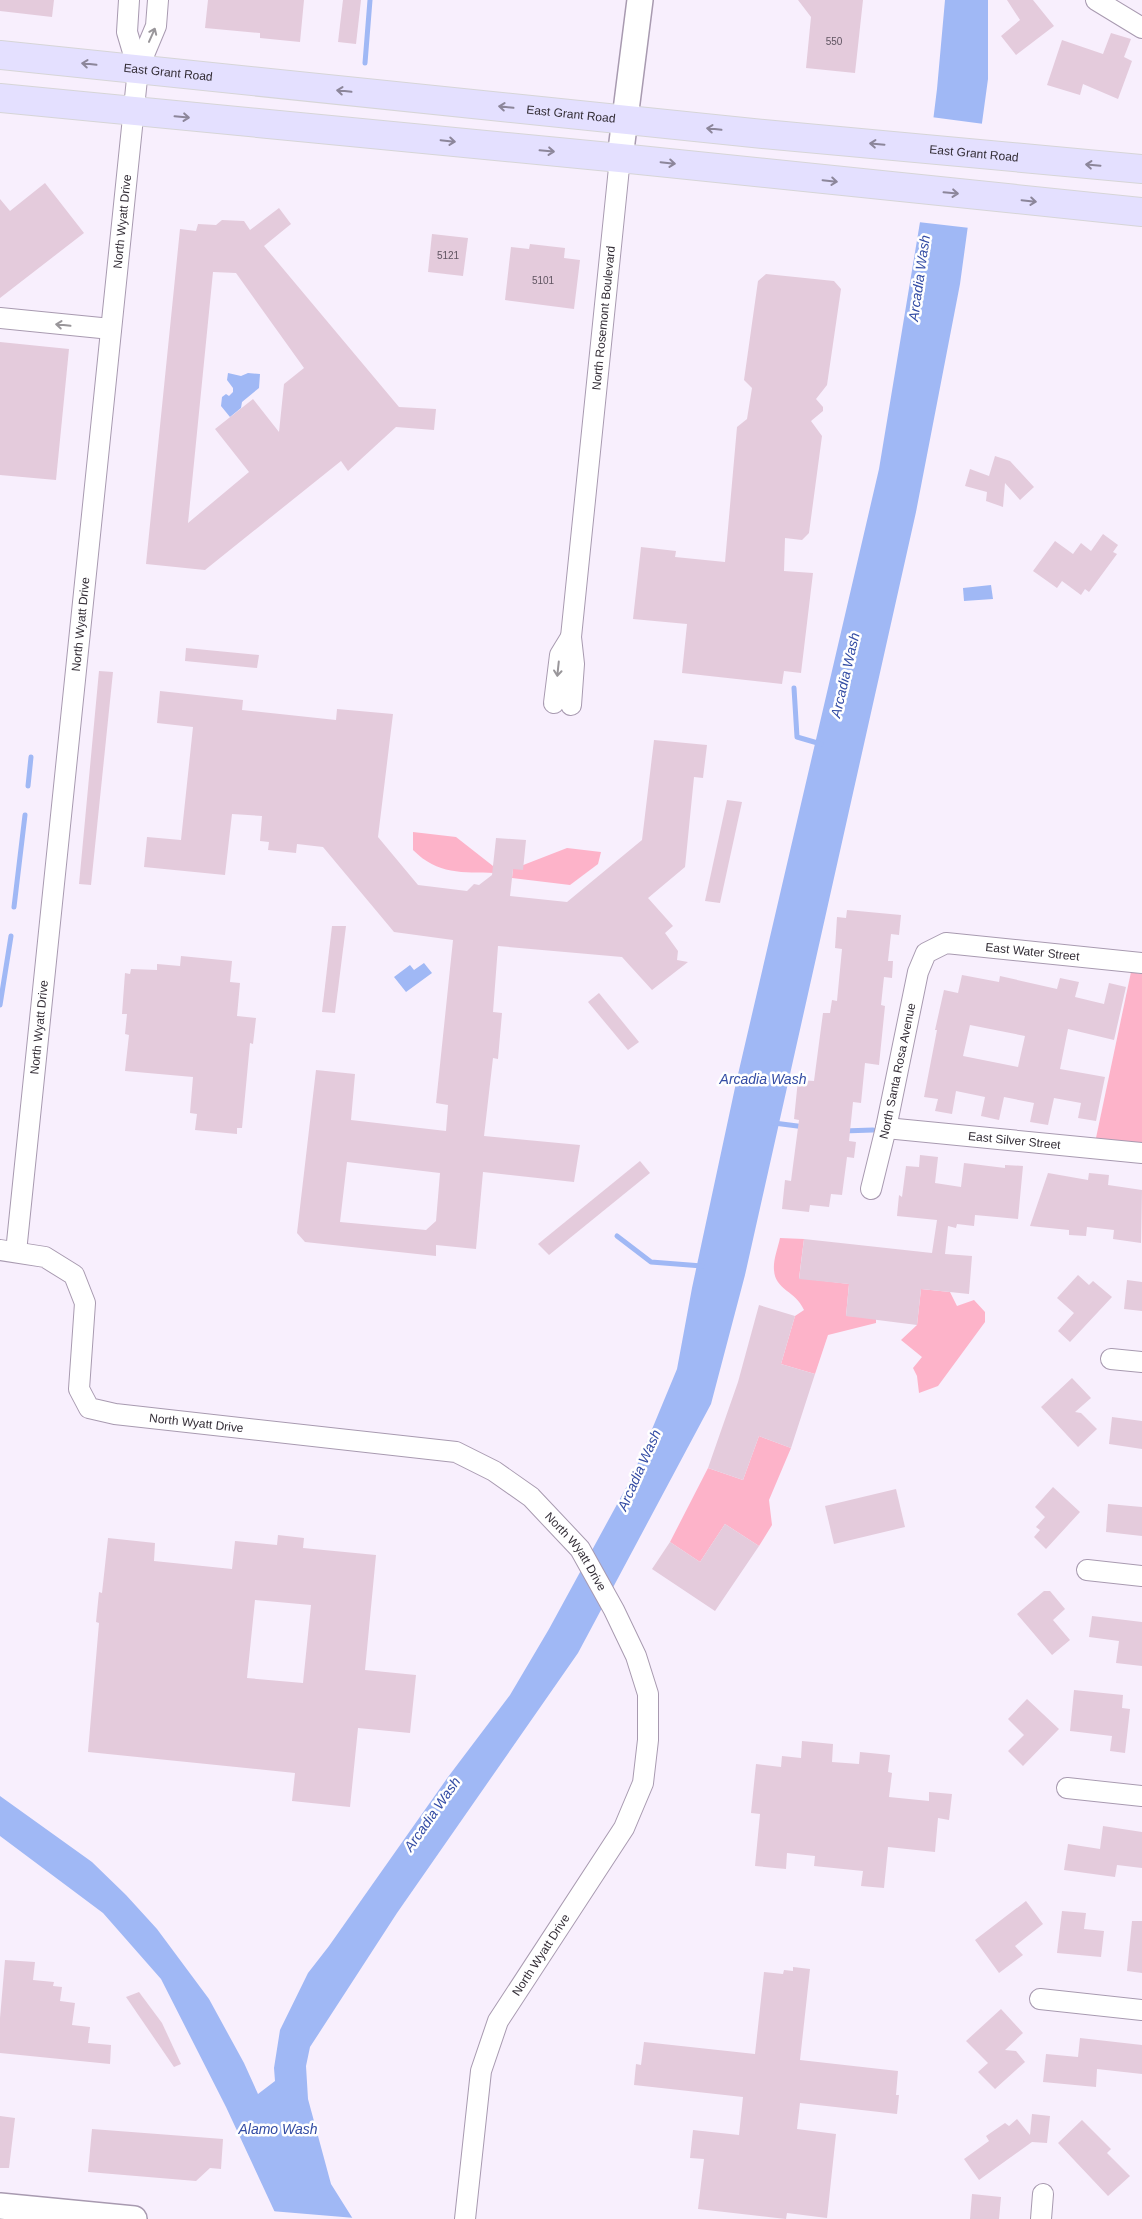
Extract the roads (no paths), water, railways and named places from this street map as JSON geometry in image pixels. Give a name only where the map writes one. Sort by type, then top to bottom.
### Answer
[{"type":"main road","name":"East Grant Road","points":[[0,55],[763,134],[1142,169]]},
{"type":"main road","points":[[0,98],[134,113],[620,158],[1142,212]]},
{"type":"street","points":[[129,0],[127,32],[138,69]]},
{"type":"street","name":"North Wyatt Drive","points":[[158,0],[156,26],[138,69],[111,329],[8,1251],[45,1257],[74,1274],[85,1302],[79,1389],[88,1408],[115,1414],[456,1452],[494,1471],[531,1497],[580,1549],[614,1610],[636,1656],[648,1694],[648,1740],[643,1783],[624,1828],[498,2021],[481,2071],[465,2219]]},
{"type":"street","name":"North Rosemont Boulevard","points":[[563,704],[560,655],[571,637],[624,119],[640,0]]},
{"type":"street","points":[[1096,0],[1142,28]]},
{"type":"street","points":[[0,318],[111,329]]},
{"type":"street","name":"East Water Street","points":[[926,953],[946,944],[1142,963]]},
{"type":"street","name":"North Santa Rosa Avenue","points":[[871,1189],[886,1128],[918,972],[926,953]]},
{"type":"street","name":"East Silver Street","points":[[886,1128],[1142,1153]]},
{"type":"street","points":[[1111,1359],[1142,1362]]},
{"type":"street","points":[[1087,1570],[1142,1576]]},
{"type":"street","points":[[1067,1788],[1142,1796]]},
{"type":"street","points":[[1040,1999],[1142,2010]]},
{"type":"street","points":[[1041,2219],[1043,2194]]},
{"type":"street","points":[[0,2206],[134,2219]]},
{"type":"water","name":"Arcadia Wash","points":[[945,0],[988,0],[988,79],[960,284],[916,512],[745,1275],[711,1404],[578,1653],[397,1913],[310,2047],[306,2066],[308,2099],[331,2184],[353,2219],[278,2219],[226,2107],[161,1979],[103,1913],[0,1836],[0,1796],[92,1862],[157,1929],[209,1999],[244,2063],[258,2094],[275,2081],[274,2068],[280,2030],[308,1973],[448,1777],[510,1695],[549,1629],[633,1475],[677,1369],[692,1288],[736,1083],[879,469],[922,210],[937,89]]},
{"type":"water","points":[[228,373],[241,376],[248,373],[260,374],[259,388],[242,402],[241,408],[230,417],[221,406],[222,397],[226,394],[229,396],[233,392],[233,388],[227,380]]},
{"type":"water","points":[[991,585],[993,599],[964,601],[963,588]]},
{"type":"water","points":[[424,963],[432,973],[406,992],[394,977],[410,965],[414,970]]},
{"type":"waterway","points":[[365,63],[370,0]]},
{"type":"waterway","points":[[794,688],[797,737],[821,744]]},
{"type":"waterway","points":[[28,786],[31,757]]},
{"type":"waterway","points":[[14,907],[25,815]]},
{"type":"waterway","points":[[0,1005],[11,936]]},
{"type":"waterway","points":[[774,1123],[805,1127]]},
{"type":"waterway","points":[[843,1131],[873,1130]]},
{"type":"waterway","points":[[617,1236],[651,1262],[702,1266]]},
{"type":"water label","name":"Alamo Wash","points":[[278,2129]]}]
